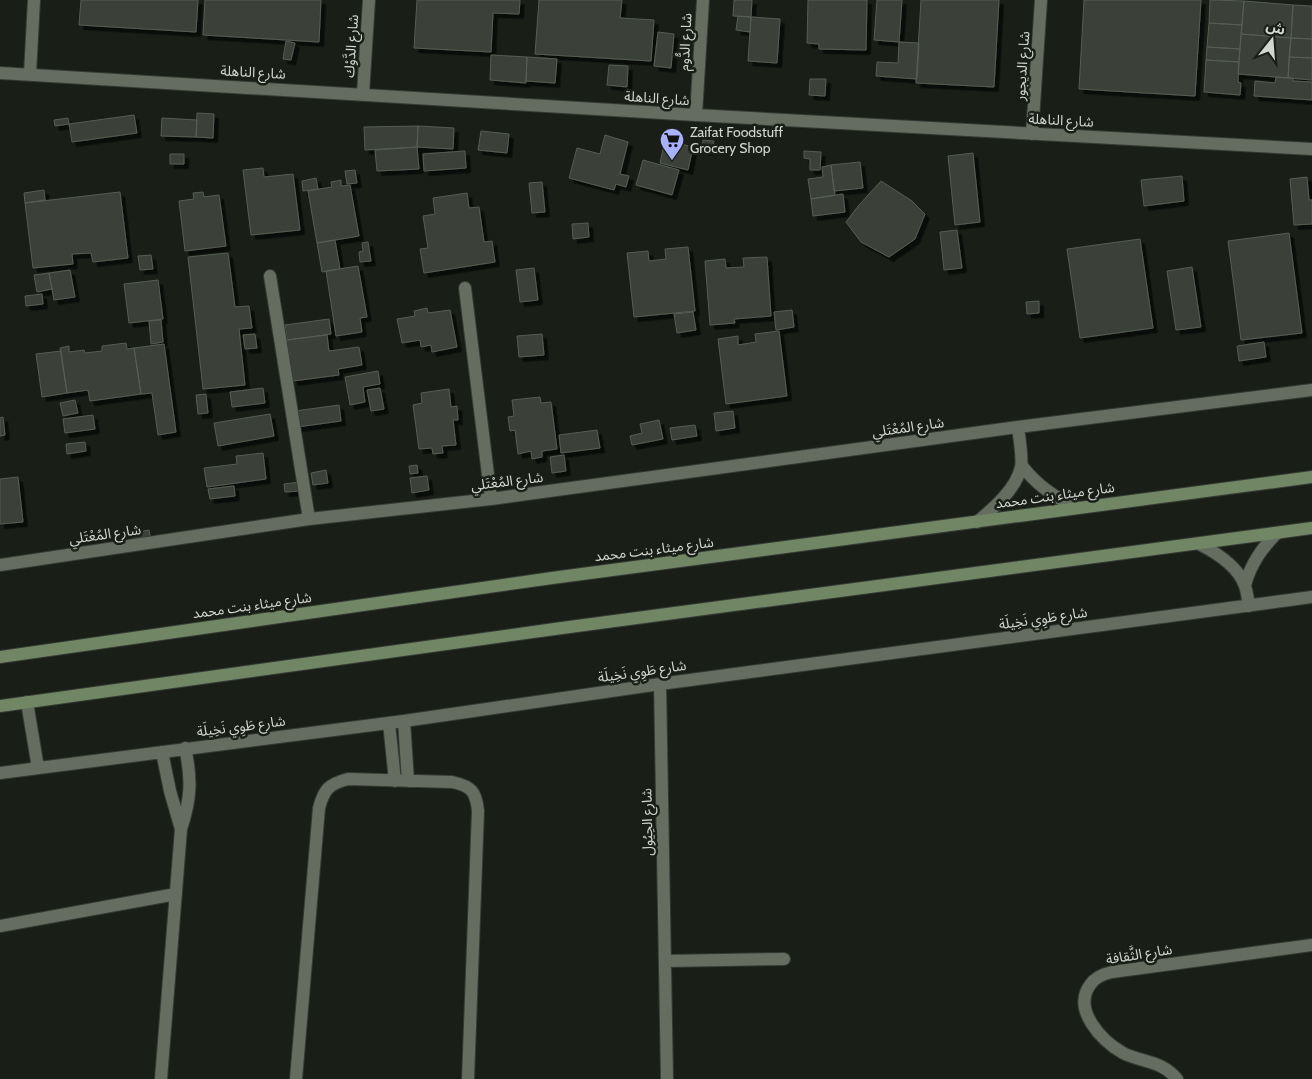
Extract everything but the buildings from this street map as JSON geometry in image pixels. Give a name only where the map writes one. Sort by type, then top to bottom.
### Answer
[{"type":"main road","name":"شارع ميثاء بنت محمد","points":[[0,657],[552,578],[1312,476]]},
{"type":"main road","points":[[0,706],[562,628],[1312,528]]},
{"type":"street","points":[[30,74],[34,0]]},
{"type":"street","name":"شارع الدَّوْك","points":[[363,94],[369,0]]},
{"type":"street","name":"شارع الدُّوم","points":[[696,115],[703,0]]},
{"type":"street","name":"شارع الديجور","points":[[1032,134],[1041,0]]},
{"type":"street","name":"شارع الناهلة","points":[[0,73],[696,115],[1312,149]]},
{"type":"street","points":[[270,276],[309,519]]},
{"type":"street","points":[[465,288],[491,499]]},
{"type":"street","name":"شارع المُعْتَلي","points":[[0,565],[309,519],[491,499],[1018,427],[1312,390]]},
{"type":"street","points":[[1018,427],[1022,466],[1030,477],[1064,502],[1077,507]]},
{"type":"street","points":[[976,522],[999,503],[1016,479],[1022,466]]},
{"type":"street","points":[[1245,585],[1249,570],[1256,556],[1277,533]]},
{"type":"street","points":[[1199,544],[1225,560],[1236,572],[1245,585],[1249,606]]},
{"type":"street","name":"شارع طَوِي نَخِيلَة","points":[[0,773],[404,721],[660,684],[1312,597]]},
{"type":"street","name":"شارع الحِيُول","points":[[660,684],[667,1079]]},
{"type":"street","points":[[27,702],[38,768]]},
{"type":"street","points":[[404,721],[408,781]]},
{"type":"street","points":[[389,723],[394,780]]},
{"type":"street","points":[[161,1079],[181,829],[188,809],[190,788],[189,768],[184,748]]},
{"type":"street","points":[[162,752],[170,791],[181,829]]},
{"type":"street","points":[[296,1079],[319,808],[323,794],[333,783],[348,779],[452,782],[466,785],[476,796],[478,811],[468,1079]]},
{"type":"street","points":[[0,926],[176,894]]},
{"type":"street","name":"شارع الثَّقافة","points":[[1177,1079],[1163,1066],[1133,1057],[1112,1046],[1093,1025],[1085,1008],[1084,999],[1086,991],[1096,978],[1112,972],[1312,946]]},
{"type":"street","points":[[665,961],[784,959]]},
{"type":"place","name":"Zaifat Foodstuff Grocery Shop","points":[[672,161]]}]
